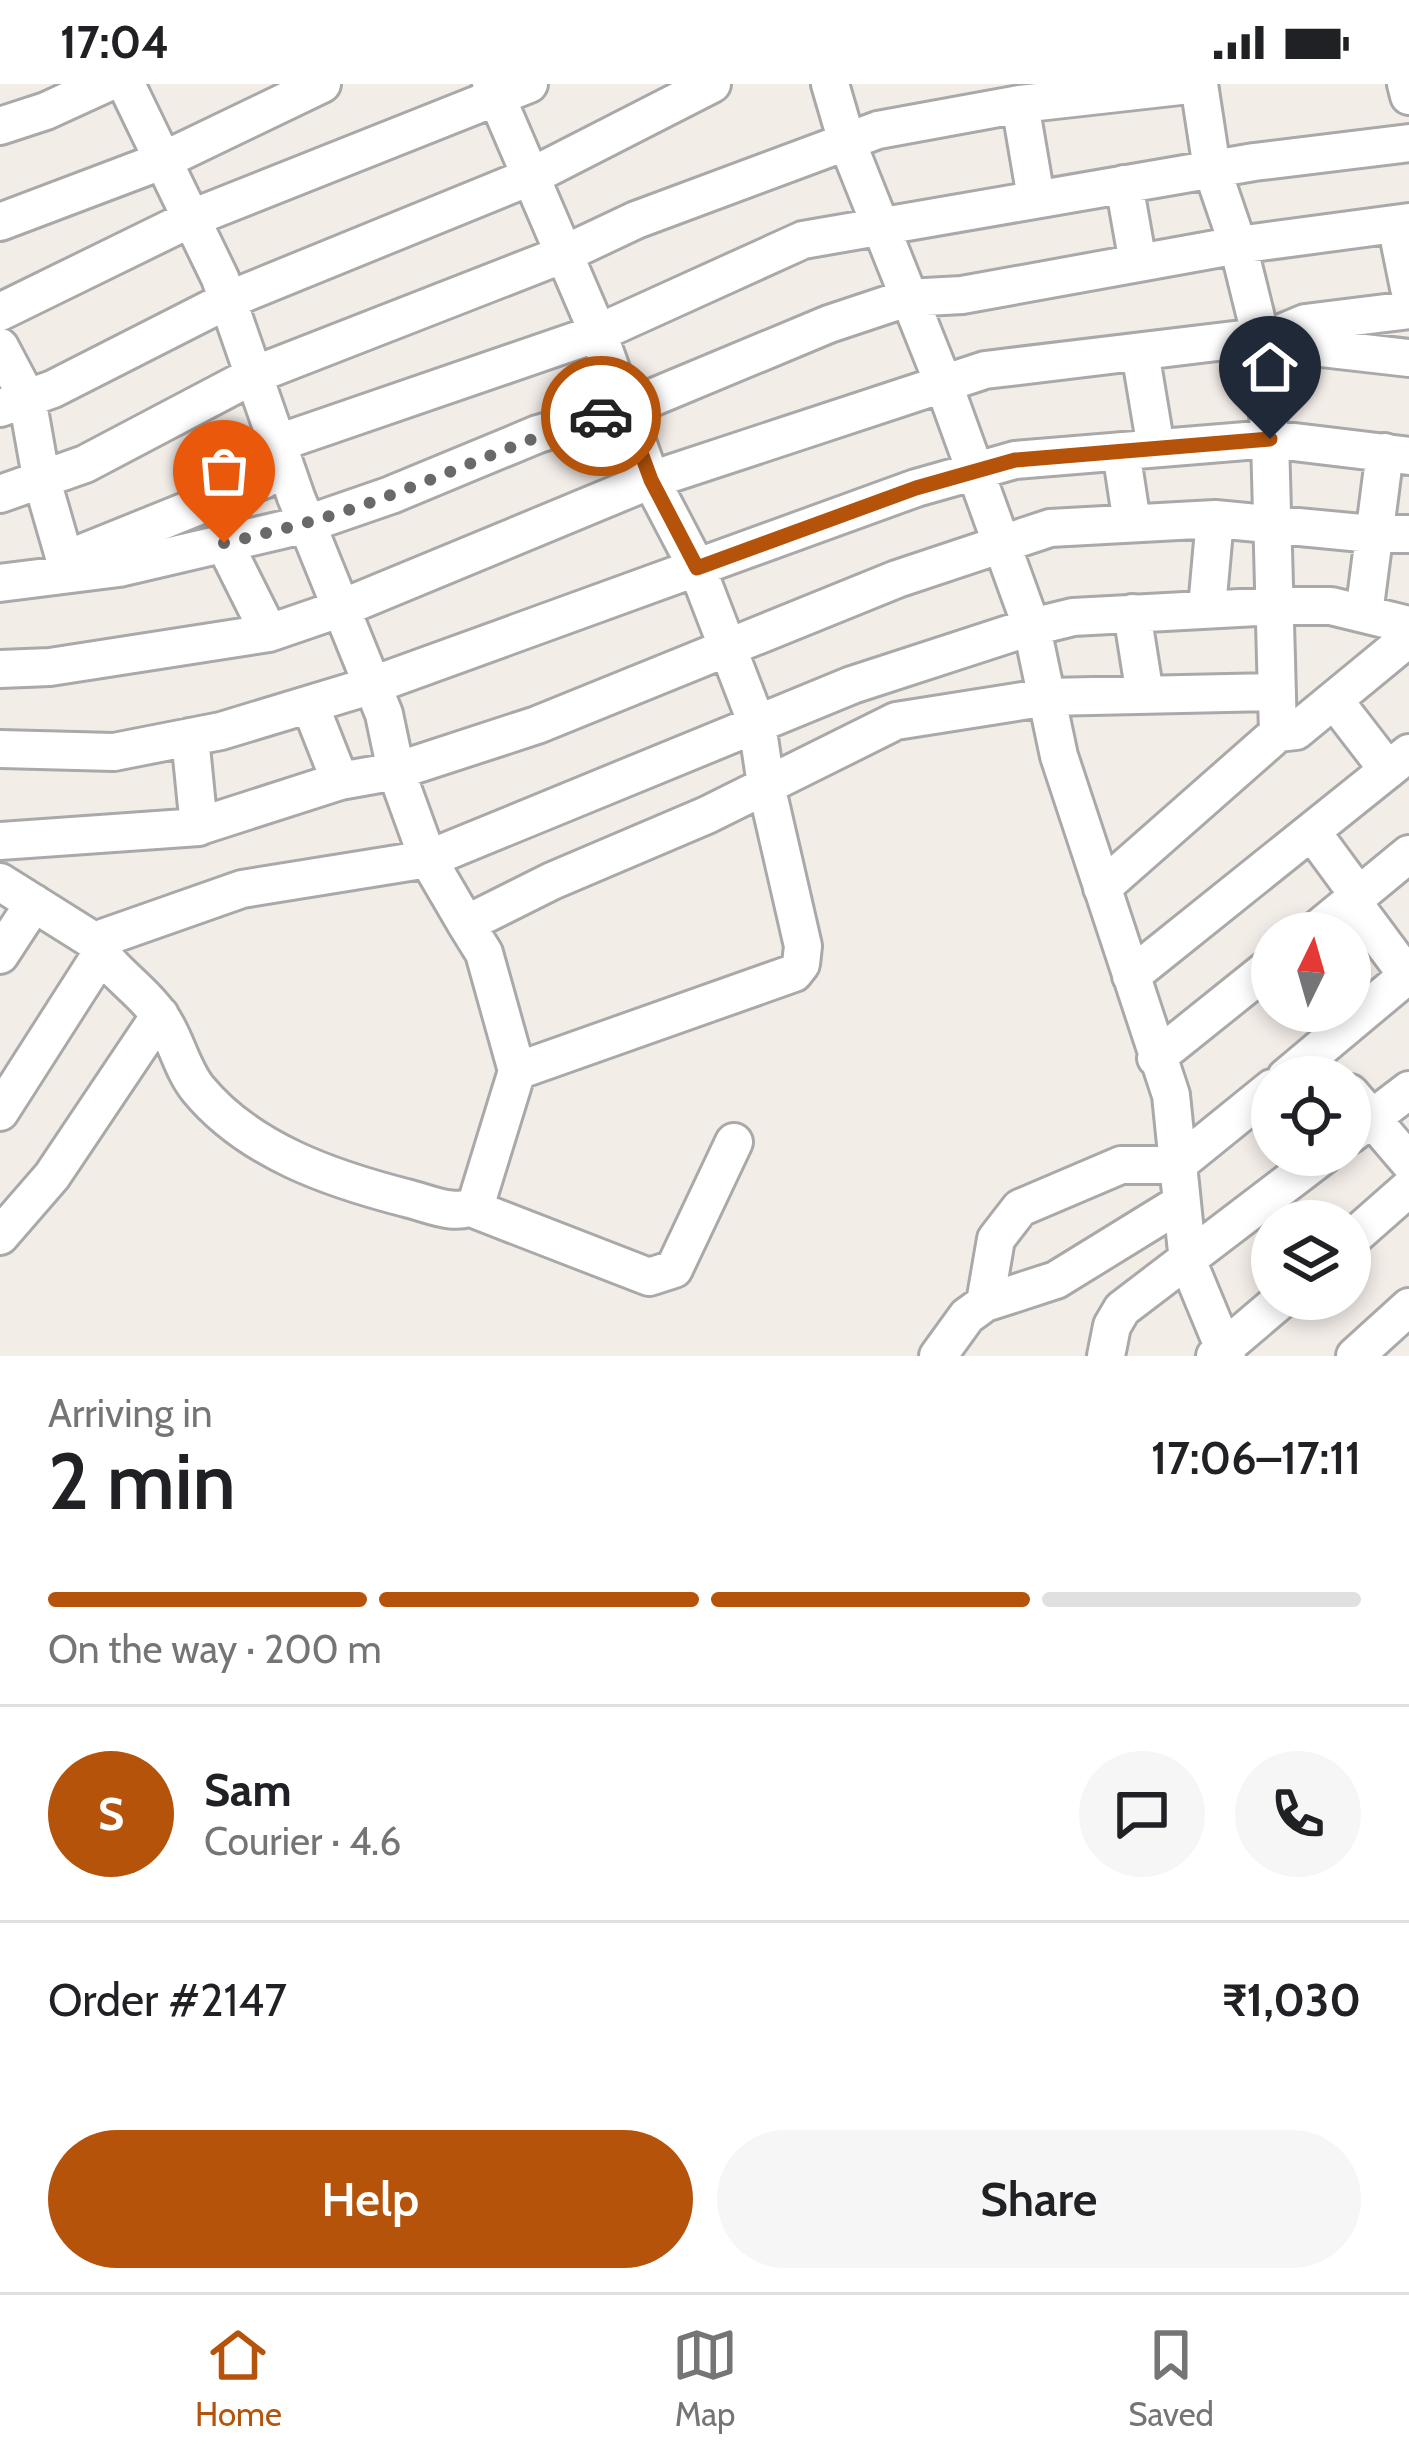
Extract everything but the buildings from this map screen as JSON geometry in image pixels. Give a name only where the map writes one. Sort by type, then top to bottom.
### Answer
[{"type":"street","points":[[0,126],[105,84]]},
{"type":"street","points":[[126,84],[228,300],[307,524],[384,714],[396,771],[428,859],[484,953],[517,1071],[471,1208]]},
{"type":"street","points":[[0,222],[164,160],[322,84]]},
{"type":"street","points":[[14,403],[52,389],[228,300],[532,176],[712,84]]},
{"type":"street","points":[[830,84],[847,142],[944,385],[1032,628],[1059,756],[1171,1095],[1188,1262],[1222,1354],[1259,1320]]},
{"type":"street","points":[[0,494],[85,464],[254,375],[564,254],[636,220],[847,142],[914,122],[1020,104],[1198,84],[1212,169],[1238,245],[1262,341],[1270,439],[1278,733]]},
{"type":"street","points":[[1406,84],[1409,96]]},
{"type":"street","points":[[0,312],[192,218],[506,88],[532,176],[598,333],[651,480],[697,568],[757,724],[803,946],[794,973],[517,1071]]},
{"type":"street","points":[[1020,104],[1036,198]]},
{"type":"street","points":[[7,582],[262,480],[278,443],[598,333],[802,240],[1212,169],[1409,143]]},
{"type":"street","points":[[1124,184],[1138,263]]},
{"type":"street","points":[[7,582],[118,568],[307,524],[538,434],[625,409],[829,324],[907,298],[962,295],[1238,245],[1402,223],[1409,287]]},
{"type":"street","points":[[1262,341],[1305,323],[1409,310]]},
{"type":"street","points":[[0,669],[50,667],[269,633],[651,480],[985,370],[1242,339],[1409,358]]},
{"type":"street","points":[[0,347],[65,560]]},
{"type":"street","points":[[1132,524],[1140,352]]},
{"type":"street","points":[[0,749],[114,752],[310,705],[916,488],[1015,460],[1270,439],[1397,454],[1372,534],[1364,614]]},
{"type":"street","points":[[1207,608],[1214,519]]},
{"type":"street","points":[[0,841],[200,826],[340,781],[396,771],[536,725],[897,579],[1050,528],[1214,519],[1409,534]]},
{"type":"street","points":[[224,543],[269,633]]},
{"type":"street","points":[[0,1112],[98,948],[242,889],[428,859],[852,685],[1072,617],[1331,606],[1409,625]]},
{"type":"street","points":[[1132,614],[1144,695]]},
{"type":"street","points":[[1102,888],[1278,733],[1296,730],[1409,638]]},
{"type":"street","points":[[466,924],[896,721],[1048,697],[1276,692]]},
{"type":"street","points":[[1131,976],[1399,761],[1334,700]]},
{"type":"street","points":[[310,705],[340,781]]},
{"type":"street","points":[[190,737],[200,826]]},
{"type":"street","points":[[1312,832],[1408,975],[1334,1056]]},
{"type":"street","points":[[1338,912],[1409,854]]},
{"type":"street","points":[[0,882],[98,948],[160,1016],[196,1087],[223,1113],[277,1152],[342,1182],[456,1211],[471,1208],[649,1277],[674,1269],[734,1142]]},
{"type":"street","points":[[0,955],[34,903]]},
{"type":"street","points":[[1156,1058],[1251,982]]},
{"type":"street","points":[[0,1236],[52,1176],[160,1016]]},
{"type":"street","points":[[1371,1108],[1409,1090]]},
{"type":"street","points":[[985,1303],[996,1239],[1020,1208],[1121,1165],[1177,1165],[1251,1105]]},
{"type":"street","points":[[1371,1128],[1409,1162]]},
{"type":"street","points":[[1106,1356],[1112,1326],[1122,1309],[1297,1176]]},
{"type":"street","points":[[1371,1221],[1409,1188]]},
{"type":"street","points":[[938,1356],[967,1316],[985,1303],[1056,1280],[1181,1203]]},
{"type":"street","points":[[1355,1356],[1409,1307]]},
{"type":"way so far","points":[[224,543],[307,524],[538,434],[601,416]]},
{"type":"route","points":[[601,416],[625,409],[651,480],[697,568],[916,488],[1015,460],[1270,439]]}]
